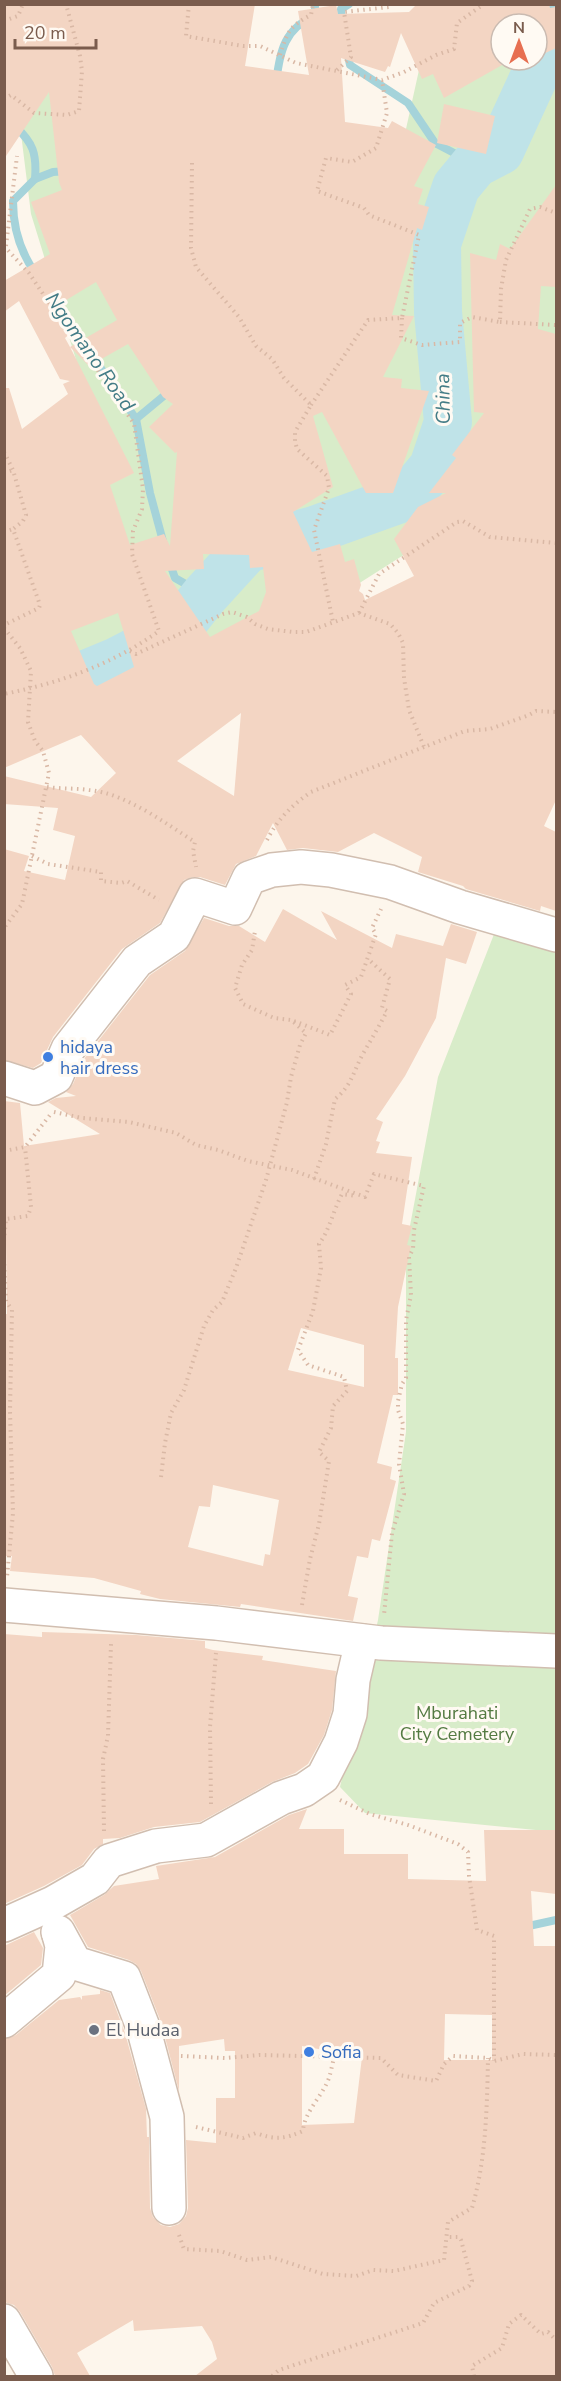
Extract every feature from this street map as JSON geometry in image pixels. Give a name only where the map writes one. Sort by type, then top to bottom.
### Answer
[{"type":"street","points":[[4,1078],[44,1100],[68,1049],[137,961],[174,936],[190,905],[236,908],[249,878],[272,870],[301,867],[331,870],[390,882],[460,907],[556,935]]},
{"type":"street","points":[[5,1605],[216,1623],[372,1642],[556,1651]]},
{"type":"street","points":[[4,1925],[55,1918],[95,1879],[109,1861],[156,1846],[206,1840],[281,1798],[304,1790],[323,1778],[341,1742],[350,1714],[353,1680],[372,1642]]},
{"type":"street","points":[[4,2021],[59,1975],[62,1946],[55,1918]]},
{"type":"street","points":[[55,1918],[75,1963],[124,1978],[143,2026],[166,2117],[169,2208]]},
{"type":"street","points":[[4,2321],[36,2376]]},
{"type":"path","points":[[4,21],[18,16],[23,4]]},
{"type":"path","points":[[4,99],[11,94],[34,113],[67,115],[80,111],[82,71],[66,4]]},
{"type":"path","points":[[189,4],[186,36],[260,46],[296,63],[382,80],[404,72],[435,55],[454,49],[457,23],[484,4]]},
{"type":"path","points":[[280,55],[286,34],[296,22],[311,15],[313,4]]},
{"type":"path","points":[[336,70],[351,57],[344,12],[389,7],[390,4]]},
{"type":"path","points":[[382,80],[387,113],[376,148],[352,162],[326,158],[317,191],[363,208],[369,215],[419,235],[402,318],[401,338],[422,345],[460,342],[460,323],[472,317],[500,322],[556,326]]},
{"type":"path","points":[[4,694],[31,689],[100,666],[130,651],[159,631],[132,554],[133,531],[142,509],[143,489],[134,424],[29,273],[5,246],[17,156]]},
{"type":"path","points":[[192,163],[191,248],[196,267],[239,317],[256,346],[272,359],[284,378],[311,405]]},
{"type":"path","points":[[500,322],[501,289],[506,260],[530,209],[540,207],[556,213]]},
{"type":"path","points":[[333,622],[314,530],[329,488],[327,476],[297,449],[295,432],[368,320],[402,318]]},
{"type":"path","points":[[4,452],[13,470],[26,515],[23,521],[13,529],[4,532]]},
{"type":"path","points":[[4,473],[13,470]]},
{"type":"path","points":[[359,613],[379,574],[457,522],[463,521],[490,537],[556,543]]},
{"type":"path","points":[[4,928],[22,904],[49,773],[43,751],[34,741],[28,722],[31,671],[16,642],[4,626],[39,608],[40,605],[13,529]]},
{"type":"path","points":[[130,651],[136,654],[232,612],[247,617],[255,624],[268,629],[293,632],[306,632],[359,613],[390,624],[403,643],[404,678],[409,710],[424,747]]},
{"type":"path","points":[[249,878],[273,827],[294,804],[311,792],[465,731],[490,729],[536,711],[556,712]]},
{"type":"path","points":[[32,856],[48,864],[101,872],[101,881],[121,883],[127,881],[190,905],[196,860],[193,851],[195,842],[144,810],[112,795],[90,790],[47,788]]},
{"type":"path","points":[[236,908],[255,929],[252,950],[242,965],[235,988],[243,1004],[274,1018],[291,1020],[330,1035],[351,994],[345,985],[361,977],[376,934],[372,928],[382,908],[390,882]]},
{"type":"path","points":[[314,1179],[326,1144],[335,1099],[344,1093],[352,1081],[364,1051],[387,1011],[382,1008],[390,979],[368,959]]},
{"type":"path","points":[[161,1477],[171,1413],[184,1390],[204,1326],[213,1310],[222,1302],[228,1289],[266,1180],[268,1166],[288,1102],[291,1077],[306,1033],[291,1020]]},
{"type":"path","points":[[4,1241],[6,1219],[28,1216],[32,1207],[25,1147],[44,1100],[82,1118],[129,1122],[176,1133],[196,1146],[268,1166],[292,1170],[365,1197]]},
{"type":"path","points":[[4,1151],[25,1147]]},
{"type":"path","points":[[365,1197],[374,1174],[424,1185],[414,1230],[413,1249],[409,1257],[411,1295],[406,1320],[406,1378],[402,1384],[398,1401],[403,1424],[399,1464],[404,1494],[392,1533],[372,1642]]},
{"type":"path","points":[[298,1632],[329,1461],[319,1452],[331,1428],[333,1406],[347,1390],[344,1377],[308,1365],[298,1350],[313,1311],[321,1268],[319,1244],[327,1233],[342,1194],[365,1197]]},
{"type":"path","points":[[4,1258],[6,1301],[12,1310],[10,1411],[13,1513],[5,1605]]},
{"type":"path","points":[[206,1840],[211,1809],[210,1720],[219,1625],[216,1623]]},
{"type":"path","points":[[109,1861],[104,1828],[103,1759],[108,1736],[111,1636]]},
{"type":"path","points":[[304,1790],[348,1802],[357,1809],[377,1817],[420,1829],[458,1844],[468,1852],[477,1930],[494,1936],[494,2061]]},
{"type":"path","points":[[150,2057],[225,2058],[260,2055],[381,2058],[398,2075],[435,2081],[444,2064],[453,2056],[488,2058],[494,2061],[523,2054],[556,2055]]},
{"type":"path","points":[[166,2117],[178,2123],[243,2138],[256,2133],[286,2139],[303,2132],[304,2119],[314,2108],[329,2079],[334,2058]]},
{"type":"path","points":[[169,2208],[186,2222],[178,2232],[184,2249],[220,2251],[247,2260],[271,2257],[324,2274],[356,2276],[373,2270],[394,2271],[444,2260],[447,2222],[472,2208],[476,2197],[483,2155],[488,2058]]},
{"type":"path","points":[[272,2376],[279,2370],[423,2323],[434,2303],[469,2286],[472,2281],[461,2240],[459,2237],[446,2237]]},
{"type":"path","points":[[474,2376],[472,2366],[502,2348],[509,2324],[521,2315],[541,2334],[548,2332],[556,2340]]},
{"type":"green space","points":[[5,5],[233,111],[380,247],[430,20],[439,5],[556,5],[556,458],[303,619],[194,659],[5,695],[94,418],[31,214]]},
{"type":"green space","name":"Mburahati City Cemetery","points":[[500,919],[556,940],[556,1832],[365,1813],[340,1787],[378,1620],[406,1432],[406,1247],[438,1077]]},
{"type":"building","points":[[4,4],[255,4],[245,66],[309,75],[298,11],[336,5],[338,14],[409,12],[417,4],[549,4],[550,8],[556,7],[556,48],[549,51],[549,12],[489,12],[490,72],[444,98],[433,74],[422,79],[401,33],[390,67],[388,66],[385,72],[341,58],[345,122],[388,128],[392,121],[436,145],[414,186],[423,189],[418,204],[429,207],[422,230],[417,228],[392,315],[414,316],[383,377],[402,379],[401,388],[429,391],[393,493],[366,493],[322,412],[313,416],[333,487],[293,512],[312,552],[340,544],[345,562],[354,559],[361,585],[359,591],[365,600],[414,576],[394,539],[418,507],[446,493],[429,493],[456,458],[452,455],[484,413],[474,412],[470,253],[496,260],[500,244],[510,249],[556,185],[556,287],[541,286],[538,329],[556,334],[556,800],[544,826],[556,832],[556,911],[541,906],[540,911],[418,872],[422,857],[374,833],[338,852],[303,848],[287,850],[273,823],[256,856],[236,864],[225,885],[200,877],[184,880],[160,923],[122,949],[53,1037],[41,1063],[33,1068],[4,1060],[4,849],[29,856],[24,871],[65,880],[75,836],[53,830],[58,808],[4,804],[4,776],[91,797],[116,773],[81,735],[4,768],[4,388],[9,388],[22,429],[68,394],[63,384],[70,381],[60,379],[19,301],[4,312],[4,281],[50,254],[31,202],[62,190],[59,182],[49,92],[4,159]],"holes":[[[96,282],[117,320],[70,347],[65,338],[72,332],[58,305]],[[128,344],[163,397],[173,404],[149,427],[175,453],[177,452],[170,546],[164,534],[130,545],[110,485],[134,473],[70,347],[89,366]],[[203,554],[249,555],[250,568],[263,567],[266,592],[259,611],[210,637],[165,571],[204,569]],[[118,613],[134,667],[97,686],[94,684],[71,631]],[[241,713],[234,796],[177,761]]]},
{"type":"building","points":[[444,104],[495,116],[486,154],[437,143]]},
{"type":"building","points":[[283,909],[337,940],[321,911],[392,948],[396,934],[443,946],[451,924],[477,932],[466,964],[446,958],[436,1018],[405,1076],[376,1119],[383,1122],[376,1141],[380,1142],[376,1153],[412,1157],[402,1224],[412,1226],[407,1245],[411,1246],[398,1307],[395,1358],[398,1358],[398,1395],[393,1395],[377,1463],[392,1467],[390,1479],[396,1481],[380,1541],[372,1539],[368,1558],[357,1556],[348,1596],[358,1598],[353,1621],[241,1604],[240,1607],[160,1599],[140,1594],[141,1591],[94,1578],[10,1571],[12,1556],[4,1556],[4,1314],[7,1314],[4,1101],[20,1103],[24,1146],[100,1134],[48,1102],[56,1098],[76,1096],[66,1092],[73,1084],[84,1059],[150,975],[185,951],[204,918],[229,926],[239,926],[265,942]],"holes":[[[301,1328],[364,1345],[364,1387],[288,1370]],[[213,1485],[279,1500],[270,1555],[265,1554],[263,1566],[188,1547],[199,1506],[210,1507]]]},
{"type":"building","points":[[42,1632],[136,1635],[205,1641],[205,1648],[213,1650],[263,1656],[262,1660],[336,1671],[332,1710],[324,1735],[308,1764],[295,1773],[272,1782],[200,1822],[154,1827],[120,1838],[103,1839],[103,1844],[94,1849],[82,1865],[4,1904],[4,1634],[42,1637]]},
{"type":"building","points":[[307,1809],[299,1829],[344,1829],[344,1854],[408,1854],[408,1879],[486,1881],[484,1830],[556,1830],[556,1894],[531,1891],[534,1946],[556,1946],[556,2376],[195,2376],[217,2359],[212,2342],[202,2326],[134,2331],[133,2320],[77,2353],[90,2376],[55,2376],[20,2312],[14,2305],[4,2302],[4,2039],[16,2035],[59,2000],[80,1997],[82,2000],[82,1996],[100,1994],[100,1990],[110,1993],[125,2033],[146,2109],[147,2137],[149,2137],[150,2208],[153,2217],[161,2225],[170,2227],[179,2224],[186,2216],[188,2208],[186,2140],[216,2143],[216,2098],[235,2098],[235,2051],[225,2051],[224,2039],[179,2046],[179,2091],[161,2022],[141,1971],[129,1960],[88,1947],[70,1915],[104,1895],[114,1886],[159,1879],[156,1866],[215,1857],[289,1815]],"holes":[[[445,2014],[492,2015],[492,2060],[444,2060]],[[302,2046],[362,2057],[354,2123],[302,2125]]]},
{"type":"building","points":[[34,1932],[43,1948],[41,1965],[4,1996],[4,1946]]},
{"type":"waterway","points":[[276,81],[282,50],[290,34],[315,15],[315,4]]},
{"type":"waterway","points":[[342,24],[341,9],[349,4]]},
{"type":"waterway","points":[[552,4],[556,20]]},
{"type":"waterway","points":[[347,51],[350,65],[408,103],[435,143],[475,164]]},
{"type":"waterway","name":"China","points":[[45,691],[115,662],[177,630],[247,549],[314,530],[409,496],[433,467],[448,422],[438,312],[437,244],[456,187],[475,164],[500,151],[539,66],[556,57]]},
{"type":"waterway","name":"Ngomano Road","points":[[15,126],[30,143],[35,162],[35,179],[13,201],[18,239],[36,274]]},
{"type":"waterway","points":[[35,179],[53,172],[68,171]]},
{"type":"waterway","name":"Ngomano Road","points":[[55,302],[136,419],[150,493],[164,545]]},
{"type":"waterway","points":[[136,419],[171,390]]},
{"type":"waterway","name":"Ngomano Road","points":[[169,561],[175,578],[205,595]]},
{"type":"waterway","points":[[524,1927],[556,1920]]},
{"type":"place","name":"hidaya hair dress","points":[[48,1057]]},
{"type":"place","name":"El Hudaa","points":[[94,2030]]},
{"type":"place","name":"Sofia","points":[[309,2052]]}]
